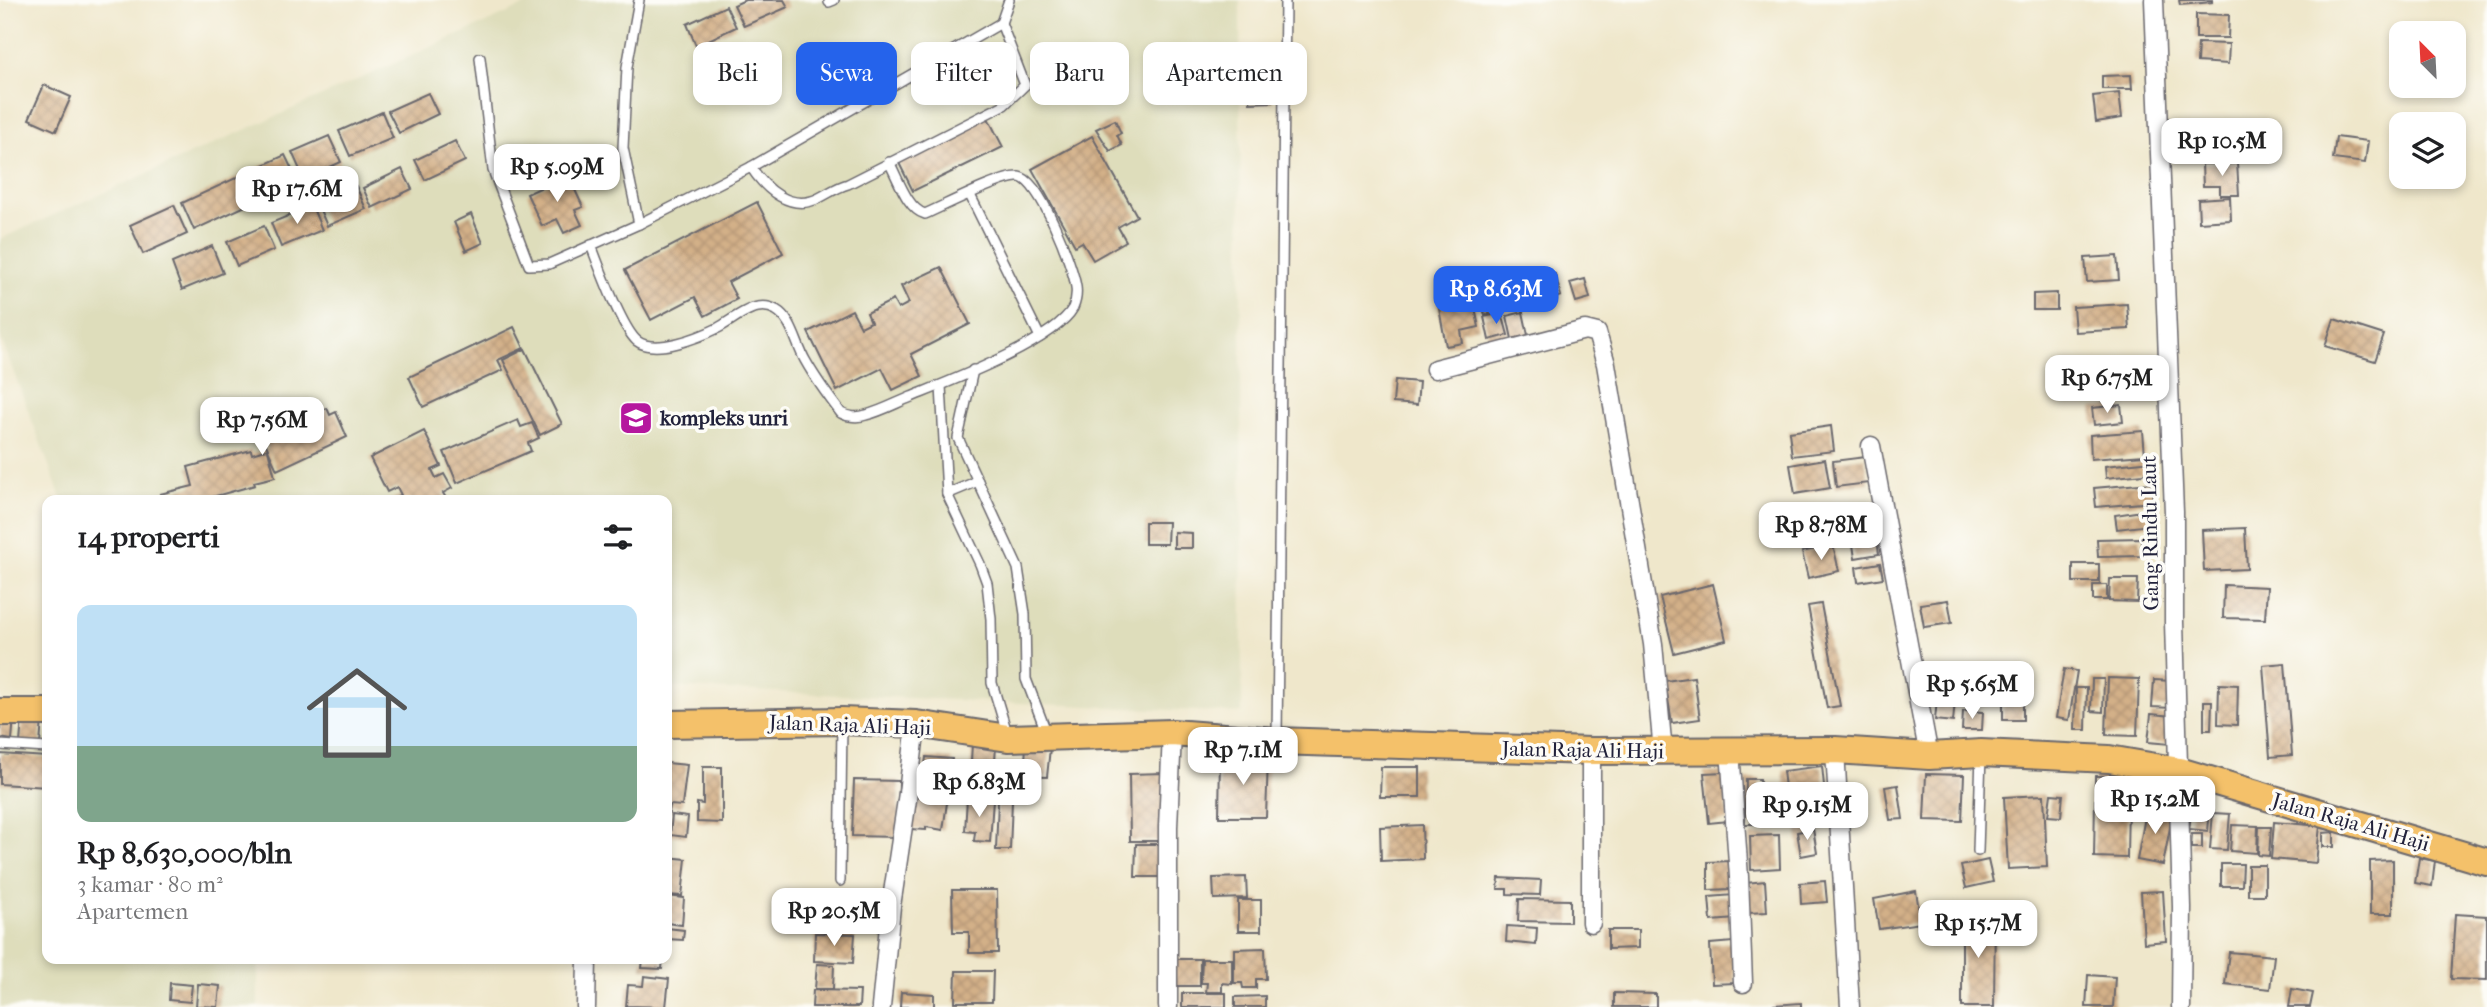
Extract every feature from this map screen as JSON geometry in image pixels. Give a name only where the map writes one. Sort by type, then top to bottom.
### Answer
[{"type":"main road","points":[[0,712],[42,712]]},
{"type":"main road","name":"Jalan Raja Ali Haji","points":[[672,724],[842,722],[916,724],[1008,738],[1172,733],[1276,741],[1591,751],[1835,750],[1929,756],[1981,753],[2109,759],[2179,771],[2487,862]]},
{"type":"street","name":"Gang Rindu Laut","points":[[2154,0],[2170,365],[2182,907],[2181,1007]]},
{"type":"street","points":[[1435,369],[1585,330],[1597,332],[1606,364],[1653,644],[1663,752]]},
{"type":"street","points":[[1871,446],[1929,756]]},
{"type":"street","points":[[881,1007],[891,906],[916,724]]},
{"type":"street","points":[[1168,1007],[1168,827],[1172,733]]},
{"type":"street","points":[[1730,750],[1743,983]]},
{"type":"street","points":[[1835,750],[1850,1007]]},
{"type":"street","points":[[1591,751],[1591,923]]},
{"type":"street","points":[[586,1007],[587,964]]},
{"type":"lane","points":[[639,0],[628,67],[623,148],[639,224]]},
{"type":"lane","points":[[751,167],[763,185],[782,198],[800,204],[818,199],[1004,105],[1025,85],[1001,23],[1009,0]]},
{"type":"lane","points":[[1276,741],[1284,0]]},
{"type":"lane","points":[[481,58],[493,170],[529,265],[549,264],[639,224],[751,167],[1001,23]]},
{"type":"lane","points":[[591,245],[604,281],[623,320],[638,341],[658,348],[715,329],[750,309],[769,306],[785,318],[805,360],[836,406],[846,415],[865,416],[941,386],[1040,337],[1072,310],[1076,299],[1070,266],[1049,214],[1034,187],[1022,177],[1004,179],[921,214],[911,204],[889,162]]},
{"type":"lane","points":[[971,195],[1040,337]]},
{"type":"lane","points":[[973,370],[958,438],[1018,568],[1026,614],[1026,679],[1048,738]]},
{"type":"lane","points":[[941,386],[947,494],[987,583],[991,619],[992,683],[1008,738]]},
{"type":"lane","points":[[947,494],[978,481]]},
{"type":"lane","points":[[840,881],[842,722]]},
{"type":"lane","points":[[0,744],[42,748]]},
{"type":"lane","points":[[1978,851],[1981,753]]},
{"type":"shaded area","name":"kompleks unri","points":[[537,0],[1240,0],[1240,42],[1143,42],[1143,105],[1240,105],[1242,713],[672,687],[672,495],[60,495],[0,336],[0,239]]},
{"type":"shaded area","points":[[0,728],[42,732],[42,964],[258,964],[258,1007],[0,1007]]},
{"type":"building","points":[[745,0],[784,0],[788,7],[744,26],[734,5]]},
{"type":"building","points":[[2179,0],[2212,0],[2212,2],[2180,5]]},
{"type":"building","points":[[726,6],[736,27],[704,42],[694,42],[687,24]]},
{"type":"building","points":[[2196,14],[2229,15],[2228,38],[2196,38]]},
{"type":"building","points":[[2198,43],[2229,44],[2228,64],[2197,62]]},
{"type":"building","points":[[2131,75],[2132,89],[2102,89],[2102,76]]},
{"type":"building","points":[[44,85],[71,97],[56,131],[29,119]]},
{"type":"building","points":[[428,93],[438,114],[399,133],[388,111]]},
{"type":"building","points":[[2119,93],[2122,118],[2096,122],[2093,96]]},
{"type":"building","points":[[382,112],[393,138],[350,156],[339,131]]},
{"type":"building","points":[[987,116],[1003,147],[913,191],[898,161]]},
{"type":"building","points":[[1115,120],[1121,133],[1117,135],[1122,145],[1110,151],[1096,129]]},
{"type":"building","points":[[2240,134],[2241,160],[2217,161],[2217,155],[2194,156],[2193,135]]},
{"type":"building","points":[[329,136],[341,162],[304,179],[292,152]]},
{"type":"building","points":[[1092,136],[1137,216],[1118,227],[1126,241],[1093,260],[1082,242],[1075,246],[1032,169]]},
{"type":"building","points":[[2336,137],[2368,141],[2365,163],[2333,159]]},
{"type":"building","points":[[455,141],[465,161],[425,180],[415,160]]},
{"type":"building","points":[[285,155],[298,182],[259,200],[246,173]]},
{"type":"building","points":[[2237,163],[2239,195],[2220,195],[2220,186],[2203,186],[2202,164]]},
{"type":"building","points":[[402,169],[412,189],[372,208],[363,188]]},
{"type":"building","points":[[568,175],[583,207],[575,210],[582,225],[564,233],[557,219],[542,226],[527,194]]},
{"type":"building","points":[[240,176],[252,203],[194,230],[182,203]]},
{"type":"building","points":[[356,186],[366,209],[327,226],[317,203]]},
{"type":"building","points":[[2230,197],[2231,220],[2199,222],[2198,199]]},
{"type":"building","points":[[757,202],[783,253],[728,282],[737,299],[705,316],[695,297],[651,320],[625,270]]},
{"type":"building","points":[[174,205],[187,234],[143,254],[130,225]]},
{"type":"building","points":[[312,206],[322,230],[281,247],[271,223]]},
{"type":"building","points":[[471,214],[483,243],[466,251],[454,222]]},
{"type":"building","points":[[264,226],[274,250],[237,266],[227,242]]},
{"type":"building","points":[[212,246],[223,273],[182,290],[172,263]]},
{"type":"building","points":[[2117,256],[2119,280],[2087,282],[2085,258]]},
{"type":"building","points":[[941,267],[970,324],[911,354],[922,376],[893,390],[882,368],[837,391],[808,332],[852,310],[861,327],[871,322],[867,313],[893,300],[898,309],[909,303],[901,286]]},
{"type":"building","points":[[1555,274],[1561,296],[1530,305],[1524,282]]},
{"type":"building","points":[[1585,279],[1590,298],[1576,302],[1570,283]]},
{"type":"building","points":[[1473,280],[1474,299],[1458,300],[1456,282]]},
{"type":"building","points":[[1516,285],[1521,306],[1485,315],[1479,295]]},
{"type":"building","points":[[2057,293],[2057,310],[2033,310],[2033,294]]},
{"type":"building","points":[[1455,299],[1456,308],[1474,304],[1479,327],[1461,331],[1463,343],[1446,346],[1438,303]]},
{"type":"building","points":[[2127,304],[2129,329],[2075,332],[2073,307]]},
{"type":"building","points":[[1523,312],[1528,335],[1512,339],[1507,316]]},
{"type":"building","points":[[1502,313],[1508,335],[1489,340],[1484,317]]},
{"type":"building","points":[[2334,319],[2384,335],[2375,361],[2325,346]]},
{"type":"building","points":[[514,327],[524,348],[498,360],[503,370],[423,407],[409,377]]},
{"type":"building","points":[[525,349],[562,424],[540,435],[503,360]]},
{"type":"building","points":[[2137,371],[2140,395],[2102,401],[2098,377]]},
{"type":"building","points":[[1395,380],[1419,382],[1417,405],[1393,403]]},
{"type":"building","points":[[2121,405],[2123,422],[2094,425],[2092,408]]},
{"type":"building","points":[[327,408],[330,415],[336,412],[347,437],[277,470],[268,450],[275,477],[254,482],[255,485],[219,495],[160,495],[193,486],[188,467],[251,450],[252,454],[268,449],[263,438],[283,428],[279,420],[297,411],[301,420]]},
{"type":"building","points":[[518,420],[521,427],[532,423],[539,438],[528,443],[531,451],[457,483],[444,452]]},
{"type":"building","points":[[1831,426],[1834,451],[1792,456],[1789,432]]},
{"type":"building","points":[[424,431],[441,466],[432,470],[436,478],[444,474],[452,488],[443,493],[444,495],[401,495],[397,487],[387,492],[370,458]]},
{"type":"building","points":[[2143,431],[2145,455],[2091,459],[2090,435]]},
{"type":"building","points":[[1865,457],[1869,483],[1836,487],[1833,461]]},
{"type":"building","points":[[1825,459],[1830,488],[1795,494],[1790,465]]},
{"type":"building","points":[[2152,461],[2153,473],[2106,478],[2105,466]]},
{"type":"building","points":[[2151,483],[2153,502],[2096,507],[2094,488]]},
{"type":"building","points":[[1869,504],[1873,527],[1850,531],[1846,509]]},
{"type":"building","points":[[2149,510],[2151,525],[2117,529],[2115,515]]},
{"type":"building","points":[[1827,511],[1832,536],[1800,542],[1796,517]]},
{"type":"building","points":[[1145,522],[1168,522],[1167,544],[1145,544]]},
{"type":"building","points":[[2245,528],[2247,569],[2204,571],[2202,530]]},
{"type":"building","points":[[1174,532],[1192,533],[1192,548],[1174,548]]},
{"type":"building","points":[[1876,534],[1879,554],[1855,558],[1852,538]]},
{"type":"building","points":[[2141,538],[2141,556],[2098,557],[2097,539]]},
{"type":"building","points":[[1833,545],[1839,571],[1808,578],[1802,552]]},
{"type":"building","points":[[1880,563],[1883,578],[1858,582],[1856,567]]},
{"type":"building","points":[[2073,564],[2099,564],[2099,582],[2073,582]]},
{"type":"building","points":[[2110,579],[2138,579],[2137,602],[2109,601]]},
{"type":"building","points":[[1713,584],[1726,640],[1674,653],[1660,597]]},
{"type":"building","points":[[2093,585],[2107,585],[2107,600],[2093,600]]},
{"type":"building","points":[[2224,585],[2267,587],[2265,619],[2223,618]]},
{"type":"building","points":[[1948,600],[1952,623],[1924,627],[1920,604]]},
{"type":"building","points":[[1821,604],[1840,706],[1827,708],[1808,606]]},
{"type":"building","points":[[2285,663],[2292,755],[2270,757],[2263,665]]},
{"type":"building","points":[[2064,669],[2077,671],[2069,720],[2056,718]]},
{"type":"building","points":[[1694,677],[1700,719],[1672,723],[1665,681]]},
{"type":"building","points":[[2108,678],[2139,679],[2137,736],[2106,735]]},
{"type":"building","points":[[2092,679],[2104,679],[2103,712],[2091,711]]},
{"type":"building","points":[[2154,680],[2172,681],[2171,708],[2152,707]]},
{"type":"building","points":[[2219,684],[2238,685],[2237,725],[2218,724]]},
{"type":"building","points":[[2003,688],[2023,688],[2023,720],[2003,720]]},
{"type":"building","points":[[2076,688],[2087,688],[2086,730],[2075,730]]},
{"type":"building","points":[[1938,689],[1956,690],[1953,722],[1935,720]]},
{"type":"building","points":[[2204,701],[2212,701],[2211,730],[2204,730]]},
{"type":"building","points":[[1963,711],[1983,712],[1982,730],[1962,730]]},
{"type":"building","points":[[2151,714],[2173,716],[2170,744],[2148,742]]},
{"type":"building","points":[[0,715],[14,716],[12,740],[0,738]]},
{"type":"building","points":[[22,718],[42,719],[40,745],[20,743]]},
{"type":"building","points":[[972,744],[996,745],[994,779],[970,778]]},
{"type":"building","points":[[1026,747],[1050,748],[1047,777],[1024,776]]},
{"type":"building","points":[[0,754],[42,757],[42,787],[0,784]]},
{"type":"building","points":[[926,757],[952,759],[949,785],[923,782]]},
{"type":"building","points":[[1220,757],[1268,758],[1266,817],[1219,817]]},
{"type":"building","points":[[672,764],[687,765],[682,806],[672,805]]},
{"type":"building","points":[[1822,766],[1827,815],[1789,820],[1783,771]]},
{"type":"building","points":[[703,767],[722,767],[722,823],[697,822],[697,803],[703,804]]},
{"type":"building","points":[[1381,767],[1420,767],[1420,797],[1380,797]]},
{"type":"building","points":[[1724,772],[1728,821],[1709,823],[1704,773]]},
{"type":"building","points":[[1164,773],[1166,841],[1130,841],[1129,774]]},
{"type":"building","points":[[1926,774],[1964,775],[1962,821],[1924,820]]},
{"type":"building","points":[[999,776],[1013,776],[1010,850],[996,850]]},
{"type":"building","points":[[2095,776],[2125,776],[2124,794],[2095,793]]},
{"type":"building","points":[[1746,779],[1760,779],[1759,824],[1745,824]]},
{"type":"building","points":[[854,780],[899,781],[898,837],[852,836]]},
{"type":"building","points":[[916,785],[949,789],[943,830],[926,827],[926,830],[910,829]]},
{"type":"building","points":[[1898,785],[1903,819],[1890,820],[1885,787]]},
{"type":"building","points":[[2051,794],[2063,795],[2061,817],[2048,816]]},
{"type":"building","points":[[2044,795],[2047,867],[2008,869],[2004,797]]},
{"type":"building","points":[[967,798],[993,800],[990,842],[974,841],[975,832],[965,831]]},
{"type":"building","points":[[2095,800],[2128,801],[2127,858],[2094,857]]},
{"type":"building","points":[[2147,806],[2173,811],[2163,865],[2137,860]]},
{"type":"building","points":[[2192,808],[2210,810],[2208,831],[2189,829]]},
{"type":"building","points":[[2213,813],[2230,814],[2227,850],[2210,849]]},
{"type":"building","points":[[672,815],[688,817],[686,837],[672,835]]},
{"type":"building","points":[[2274,822],[2320,826],[2316,863],[2271,859]]},
{"type":"building","points":[[1422,825],[1423,859],[1381,861],[1380,827]]},
{"type":"building","points":[[2232,825],[2258,826],[2257,853],[2230,851]]},
{"type":"building","points":[[2259,827],[2271,827],[2269,856],[2258,855]]},
{"type":"building","points":[[1813,829],[1817,853],[1801,856],[1797,832]]},
{"type":"building","points":[[2334,832],[2334,847],[2323,847],[2323,833]]},
{"type":"building","points":[[2192,834],[2202,834],[2202,848],[2191,848]]},
{"type":"building","points":[[1779,835],[1780,868],[1751,870],[1750,836]]},
{"type":"building","points":[[1136,844],[1165,844],[1164,877],[1135,877]]},
{"type":"building","points":[[672,858],[686,859],[682,896],[672,895]]},
{"type":"building","points":[[2419,858],[2435,861],[2432,886],[2415,883]]},
{"type":"building","points":[[1988,860],[1993,882],[1966,888],[1961,866]]},
{"type":"building","points":[[2393,860],[2393,914],[2370,914],[2370,861]]},
{"type":"building","points":[[1731,861],[1731,889],[1708,890],[1708,862]]},
{"type":"building","points":[[2221,864],[2243,864],[2242,886],[2221,886]]},
{"type":"building","points":[[2248,865],[2265,865],[2265,895],[2248,895]]},
{"type":"building","points":[[1246,877],[1247,898],[1214,899],[1213,878]]},
{"type":"building","points":[[1499,878],[1541,880],[1540,895],[1507,894],[1507,889],[1498,889]]},
{"type":"building","points":[[1765,881],[1767,912],[1748,913],[1746,883]]},
{"type":"building","points":[[1825,881],[1827,902],[1801,904],[1800,883]]},
{"type":"building","points":[[952,890],[997,890],[998,953],[969,953],[969,932],[953,932]]},
{"type":"building","points":[[1916,891],[1921,923],[1879,929],[1874,899]]},
{"type":"building","points":[[2163,891],[2166,941],[2144,943],[2141,892]]},
{"type":"building","points":[[1734,895],[1736,919],[1711,921],[1709,897]]},
{"type":"building","points":[[672,897],[684,898],[682,925],[672,924]]},
{"type":"building","points":[[1519,899],[1570,900],[1570,922],[1518,921]]},
{"type":"building","points":[[1238,900],[1261,900],[1261,931],[1238,931]]},
{"type":"building","points":[[1962,913],[1995,913],[1994,1007],[1962,1007]]},
{"type":"building","points":[[2455,914],[2487,916],[2487,980],[2451,979]]},
{"type":"building","points":[[1507,926],[1537,928],[1536,945],[1506,942]]},
{"type":"building","points":[[672,929],[684,930],[683,940],[672,939]]},
{"type":"building","points":[[1608,930],[1638,930],[1638,948],[1608,949]]},
{"type":"building","points":[[815,933],[855,934],[853,963],[814,961]]},
{"type":"building","points":[[1733,942],[1735,983],[1712,984],[1710,944]]},
{"type":"building","points":[[1265,948],[1266,979],[1256,979],[1256,988],[1243,988],[1242,983],[1234,983],[1234,949]]},
{"type":"building","points":[[2229,952],[2274,956],[2270,989],[2225,984]]},
{"type":"building","points":[[1175,959],[1200,959],[1200,986],[1175,986]]},
{"type":"building","points":[[1202,959],[1232,959],[1232,984],[1222,983],[1222,992],[1206,992],[1207,983],[1201,983]]},
{"type":"building","points":[[642,964],[662,964],[662,969],[642,968]]},
{"type":"building","points":[[817,964],[834,965],[833,989],[815,989]]},
{"type":"building","points":[[956,971],[993,971],[992,1002],[955,1002]]},
{"type":"building","points":[[2088,975],[2115,977],[2113,1007],[2086,1007]]},
{"type":"building","points":[[644,976],[669,979],[666,1007],[626,1006],[628,985],[643,986]]},
{"type":"building","points":[[170,983],[192,985],[190,1002],[169,1000]]},
{"type":"building","points":[[198,984],[220,986],[218,1007],[196,1006]]},
{"type":"building","points":[[2292,989],[2313,993],[2310,1007],[2289,1007]]},
{"type":"building","points":[[813,990],[860,991],[859,1007],[812,1007]]},
{"type":"building","points":[[901,992],[934,994],[934,1007],[900,1007]]},
{"type":"building","points":[[1182,993],[1226,993],[1226,1007],[1182,1007]]},
{"type":"building","points":[[1614,993],[1656,994],[1656,1007],[1614,1007]]},
{"type":"building","points":[[1265,996],[1265,1007],[1235,1007],[1235,997]]},
{"type":"building","points":[[1801,1003],[1801,1007],[1774,1007],[1774,1005]]},
{"type":"place","name":"kompleks unri","points":[[636,418]]}]
